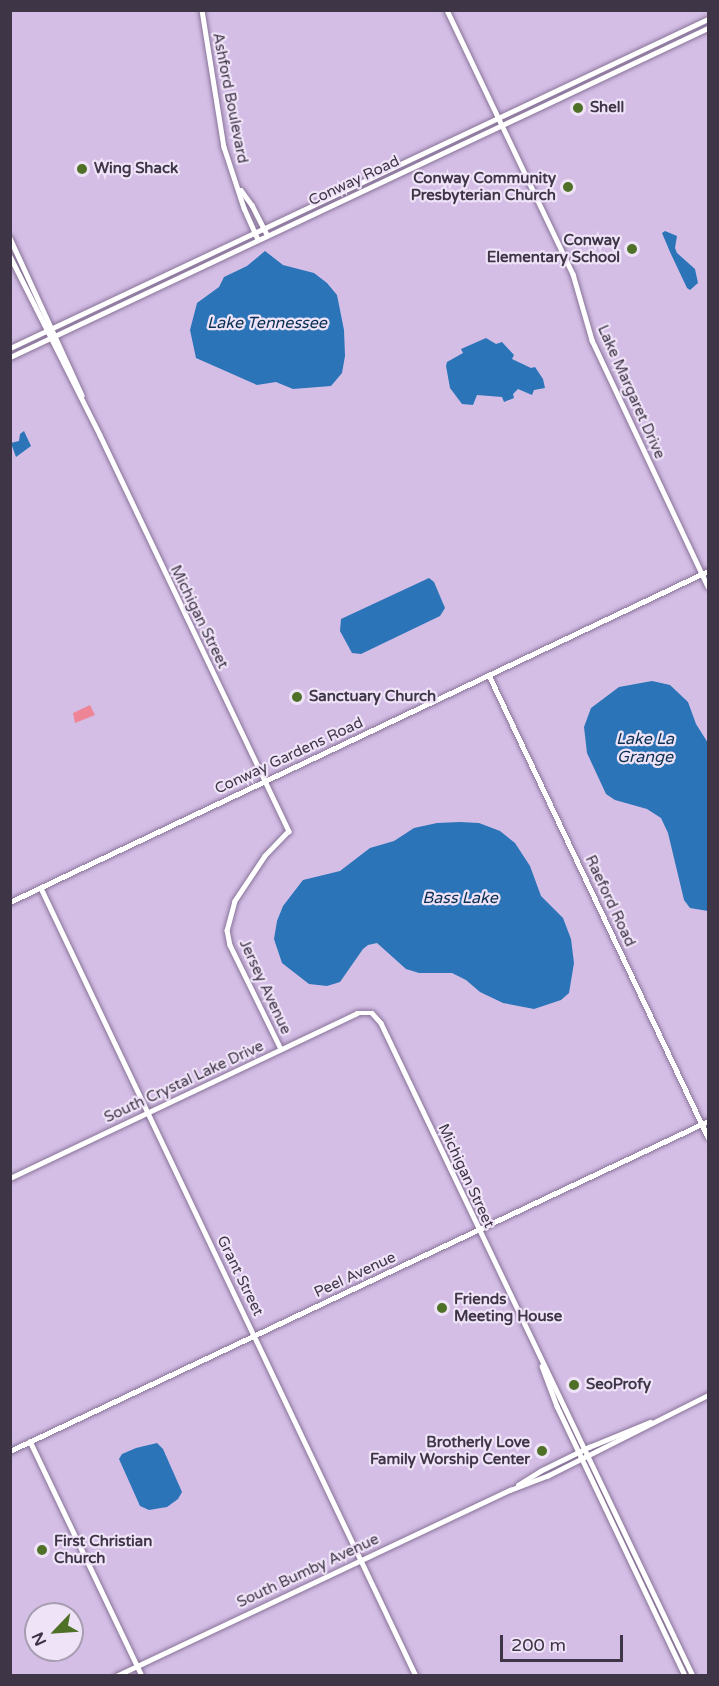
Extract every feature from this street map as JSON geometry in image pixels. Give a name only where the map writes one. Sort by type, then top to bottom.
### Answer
[{"type":"main road","name":"Conway Road","points":[[10,348],[708,19]]},
{"type":"main road","name":"Conway Road","points":[[10,357],[708,28]]},
{"type":"main road","points":[[647,56],[661,40]]},
{"type":"main road","points":[[174,279],[177,274],[196,264],[202,257]]},
{"type":"street","name":"Ashford Boulevard","points":[[202,10],[224,147],[244,208],[258,239]]},
{"type":"street","name":"Lake Margaret Drive","points":[[447,10],[573,274],[597,351],[708,586]]},
{"type":"street","name":"Ashford Boulevard","points":[[239,188],[252,205],[267,235]]},
{"type":"street","name":"Michigan Street","points":[[10,238],[53,328],[53,337]]},
{"type":"street","name":"Michigan Street","points":[[10,256],[46,331],[53,337],[289,831]]},
{"type":"street","name":"Conway Gardens Road","points":[[10,902],[708,571]]},
{"type":"street","name":"Raeford Road","points":[[489,675],[708,1137]]},
{"type":"street","name":"Jersey Avenue","points":[[281,1049],[230,945],[227,930],[235,901],[265,856],[289,831]]},
{"type":"street","name":"Grant Street","points":[[41,888],[416,1676]]},
{"type":"street","name":"Michigan Street","points":[[369,1011],[381,1023],[693,1676]]},
{"type":"street","name":"South Crystal Lake Drive","points":[[10,1178],[357,1013],[369,1011]]},
{"type":"street","name":"Peel Avenue","points":[[10,1450],[708,1121]]},
{"type":"street","name":"Michigan Street","points":[[538,1355],[550,1390],[582,1460],[685,1676]]},
{"type":"street","name":"South Bumby Avenue","points":[[116,1676],[510,1490],[582,1460],[708,1395]]},
{"type":"street","name":"South Bumby Avenue","points":[[510,1490],[540,1471],[579,1452],[663,1417]]},
{"type":"street","points":[[30,1441],[142,1676]]},
{"type":"shaded area","points":[[90,705],[95,715],[75,723],[73,713]]},
{"type":"water","points":[[665,231],[677,236],[675,248],[677,253],[695,269],[698,283],[690,290],[670,252],[662,233]]},
{"type":"water","name":"Lake Tennessee","points":[[265,251],[283,265],[314,273],[337,295],[344,330],[345,356],[342,373],[331,386],[293,389],[276,382],[257,385],[196,358],[190,330],[197,303],[219,287],[224,277],[247,266]]},
{"type":"water","points":[[486,338],[496,344],[502,342],[514,355],[512,359],[531,368],[535,367],[543,379],[545,388],[534,390],[532,395],[518,389],[513,394],[514,398],[504,402],[502,397],[477,395],[473,405],[462,404],[450,388],[447,362],[463,353],[461,349]]},
{"type":"water","points":[[24,431],[31,446],[16,457],[11,443],[19,441],[20,434]]},
{"type":"water","points":[[429,578],[434,582],[445,608],[440,616],[361,654],[352,653],[340,631],[341,619]]},
{"type":"water","name":"Lake La Grange","points":[[652,681],[670,685],[688,702],[696,724],[708,743],[708,911],[690,908],[684,900],[668,833],[661,818],[647,809],[615,800],[606,794],[587,753],[584,727],[591,708],[619,687]]},
{"type":"water","name":"Bass Lake","points":[[437,823],[479,823],[500,831],[515,843],[530,866],[541,896],[563,918],[571,939],[574,963],[569,993],[561,1000],[534,1009],[503,1003],[480,992],[466,980],[452,973],[419,973],[406,969],[377,943],[363,949],[340,982],[327,986],[309,984],[282,963],[274,939],[277,921],[283,906],[303,880],[340,871],[370,848],[394,841],[414,828]]},
{"type":"water","points":[[157,1443],[163,1449],[182,1492],[178,1499],[167,1507],[149,1510],[140,1506],[119,1459],[122,1454],[136,1448]]},
{"type":"place","name":"Shell","points":[[578,108]]},
{"type":"place","name":"Wing Shack","points":[[82,169]]},
{"type":"place","name":"Conway Community Presbyterian Church","points":[[568,187]]},
{"type":"place","name":"Conway Elementary School","points":[[632,249]]},
{"type":"place","name":"Sanctuary Church","points":[[297,697]]},
{"type":"place","name":"Friends Meeting House","points":[[442,1308]]},
{"type":"place","name":"SeoProfy","points":[[574,1385]]},
{"type":"place","name":"Brotherly Love Family Worship Center","points":[[542,1451]]},
{"type":"place","name":"First Christian Church","points":[[42,1550]]}]
